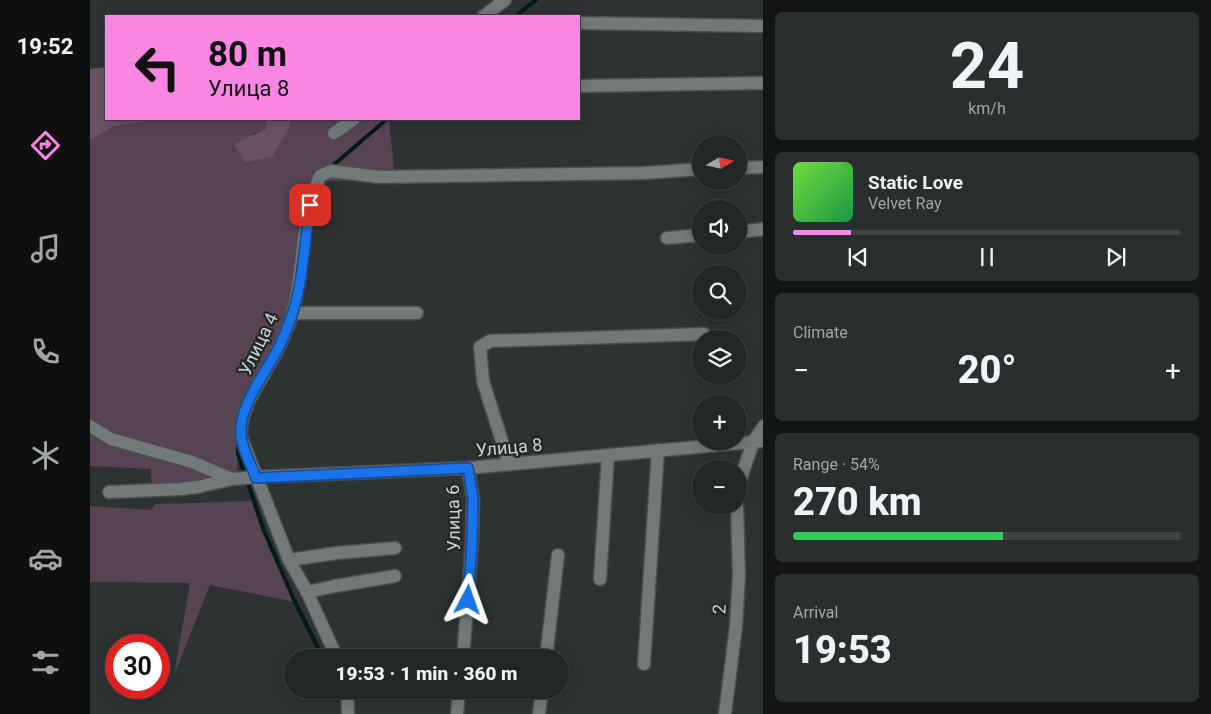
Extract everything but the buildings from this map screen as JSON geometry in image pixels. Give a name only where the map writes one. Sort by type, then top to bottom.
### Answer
[{"type":"street","points":[[485,15],[505,0]]},
{"type":"street","points":[[580,23],[763,26]]},
{"type":"street","points":[[580,86],[763,83]]},
{"type":"street","points":[[334,133],[353,120]]},
{"type":"street","points":[[748,168],[763,167]]},
{"type":"street","name":"Улица 4","points":[[333,649],[307,592],[289,560],[256,478],[240,431],[243,416],[254,391],[280,346],[293,313],[312,192],[320,176],[331,172],[380,177],[645,173],[692,170]]},
{"type":"street","points":[[747,231],[763,230]]},
{"type":"street","points":[[668,238],[692,236]]},
{"type":"street","points":[[293,313],[417,313]]},
{"type":"street","points":[[509,464],[483,381],[480,348],[490,341],[692,334]]},
{"type":"street","points":[[90,426],[111,439],[192,462],[232,479]]},
{"type":"street","points":[[747,466],[763,429]]},
{"type":"street","name":"Улица 8","points":[[232,479],[468,468],[758,442]]},
{"type":"street","points":[[644,664],[658,450]]},
{"type":"street","points":[[600,579],[608,455]]},
{"type":"street","name":"Улица 6","points":[[464,649],[472,542],[473,499],[468,468]]},
{"type":"street","points":[[110,492],[197,488],[232,479]]},
{"type":"street","name":"2","points":[[725,714],[738,601],[737,515]]},
{"type":"street","points":[[289,560],[395,548]]},
{"type":"street","points":[[547,649],[558,555]]},
{"type":"street","points":[[307,592],[395,576]]},
{"type":"street","points":[[347,699],[348,714]]},
{"type":"street","points":[[457,714],[459,699]]},
{"type":"street","points":[[539,714],[541,699]]},
{"type":"shaded area","points":[[105,67],[105,120],[148,120],[113,127],[90,140],[90,69]]},
{"type":"shaded area","points":[[267,120],[266,129],[251,135],[288,128],[291,120],[389,120],[395,180],[319,181],[298,313],[282,356],[259,390],[238,427],[237,475],[152,489],[151,469],[90,466],[90,140],[113,127],[146,121]]},
{"type":"shaded area","points":[[267,120],[291,120],[289,128],[272,157],[245,162],[234,144],[266,129]]},
{"type":"shaded area","points":[[254,501],[264,531],[295,602],[210,585],[174,675],[190,583],[90,582],[90,506],[151,510],[155,504]]},
{"type":"waterway","points":[[517,15],[536,0]]},
{"type":"waterway","points":[[330,168],[386,120]]},
{"type":"waterway","points":[[238,443],[238,454],[264,531],[295,602],[318,649]]},
{"type":"route","points":[[310,205],[293,313],[280,346],[254,391],[243,416],[240,431],[256,478],[468,468],[473,499],[468,600]]}]
